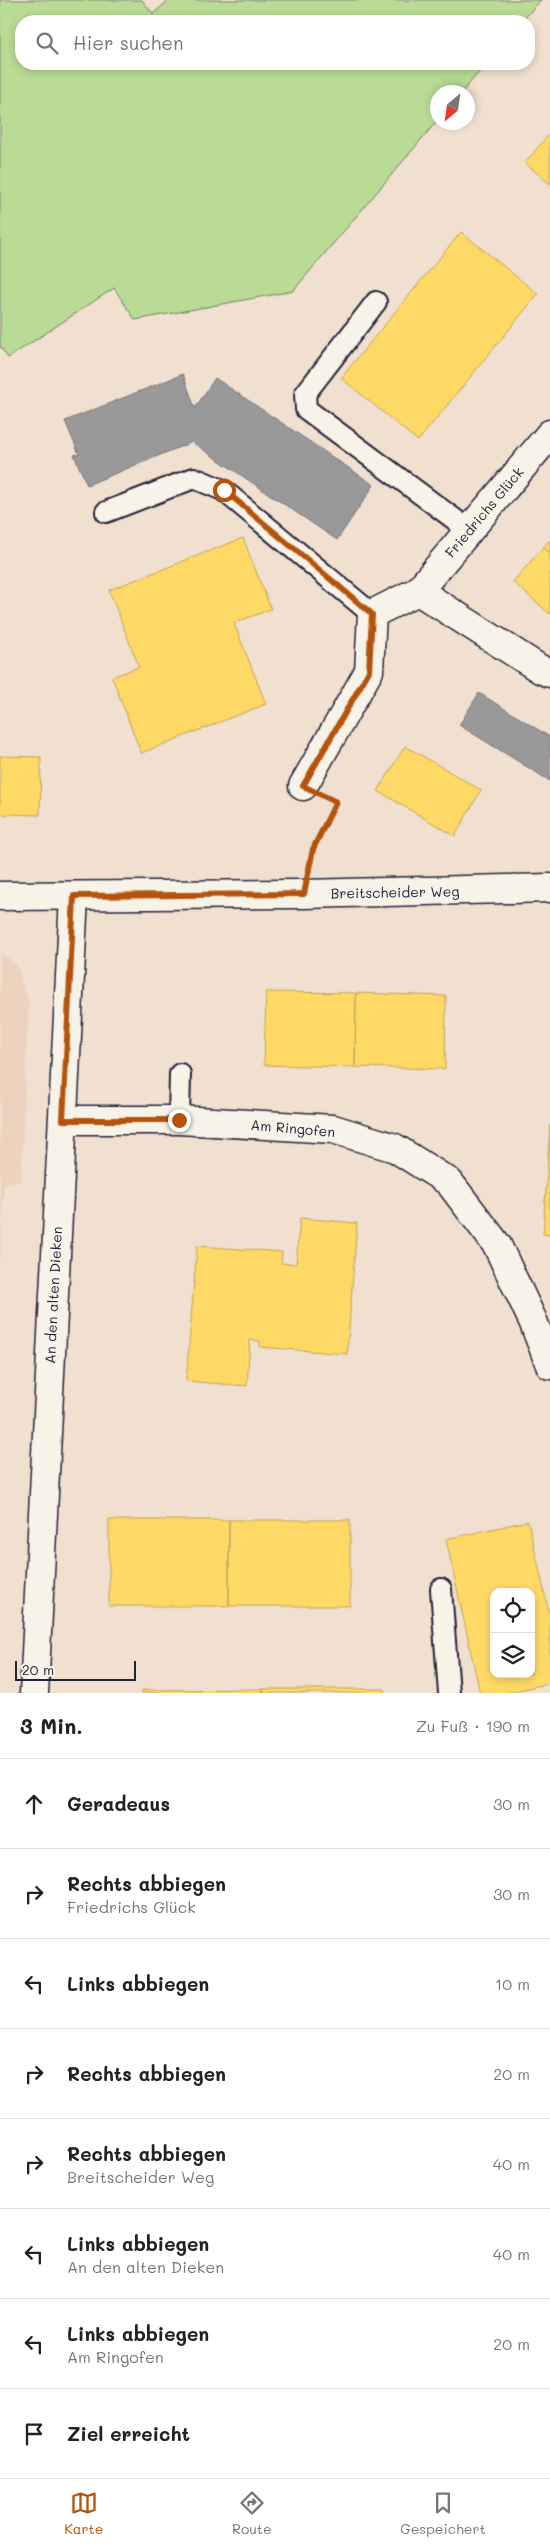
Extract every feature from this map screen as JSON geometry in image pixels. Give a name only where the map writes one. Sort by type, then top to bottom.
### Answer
[{"type":"street","name":"Friedrichs Glück","points":[[372,614],[418,591],[550,434]]},
{"type":"street","points":[[418,591],[540,669],[550,673]]},
{"type":"street","points":[[303,786],[369,671],[372,614]]},
{"type":"street","name":"Breitscheider Weg","points":[[0,896],[304,894],[550,888]]},
{"type":"street","name":"An den alten Dieken","points":[[34,1693],[74,896]]},
{"type":"street","name":"Am Ringofen","points":[[63,1120],[179,1120],[333,1129],[395,1148],[450,1182],[496,1245],[533,1321],[550,1365]]},
{"type":"lane","points":[[376,302],[305,394],[306,409],[469,530]]},
{"type":"lane","points":[[106,512],[194,478],[224,490],[372,614]]},
{"type":"lane","points":[[179,1120],[180,1074]]},
{"type":"lane","points":[[441,1589],[449,1693]]},
{"type":"path","points":[[303,786],[336,802],[313,849],[304,894]]},
{"type":"shaded area","points":[[0,953],[16,963],[29,1003],[21,1181],[4,1183],[0,1266]]},
{"type":"green space","points":[[0,0],[142,0],[153,14],[169,0],[541,0],[527,15],[15,15],[15,70],[481,70],[468,85],[430,85],[430,129],[293,291],[135,320],[114,288],[8,358],[0,346]]},
{"type":"building: Wohnen","points":[[550,133],[550,184],[525,163]]},
{"type":"building: Wohnen","points":[[461,232],[538,294],[418,441],[341,378]]},
{"type":"building: Wohnen","points":[[243,538],[271,609],[234,623],[266,704],[141,753],[112,677],[139,667],[109,590]]},
{"type":"building: Wohnen","points":[[550,540],[550,553],[543,547]]},
{"type":"building: Wohnen","points":[[543,547],[550,553],[550,614],[513,582]]},
{"type":"building: Wohnen","points":[[405,746],[481,790],[455,836],[378,791]]},
{"type":"building: Wohnen","points":[[0,756],[41,757],[40,815],[0,814]]},
{"type":"building: Wohnen","points":[[266,992],[356,993],[355,1067],[264,1065]]},
{"type":"building: Wohnen","points":[[356,993],[446,996],[445,1069],[355,1067]]},
{"type":"building: Wohnen","points":[[550,1125],[550,1235],[543,1234]]},
{"type":"building: Wohnen","points":[[300,1218],[357,1223],[347,1354],[260,1347],[260,1341],[250,1340],[247,1386],[186,1381],[197,1246],[282,1252],[281,1263],[296,1264]]},
{"type":"building: Wohnen","points":[[109,1520],[229,1520],[229,1606],[109,1606]]},
{"type":"building: Wohnen","points":[[229,1520],[350,1520],[350,1606],[229,1606]]},
{"type":"building: Wohnen","points":[[528,1521],[550,1617],[550,1683],[506,1693],[480,1693],[446,1539]]},
{"type":"building: Wohnen","points":[[263,1689],[263,1693],[142,1693],[142,1690]]},
{"type":"building: Wohnen","points":[[263,1689],[385,1689],[385,1693],[263,1693]]},
{"type":"building: Industrie","points":[[183,374],[195,408],[215,378],[374,485],[337,540],[192,442],[87,485],[74,455],[79,454],[65,421]]},
{"type":"building: Industrie","points":[[479,693],[550,737],[550,781],[459,725]]},
{"type":"route","points":[[179,1120],[63,1120],[74,896],[304,894],[313,849],[336,802],[303,786],[369,671],[372,614],[224,490]]}]
